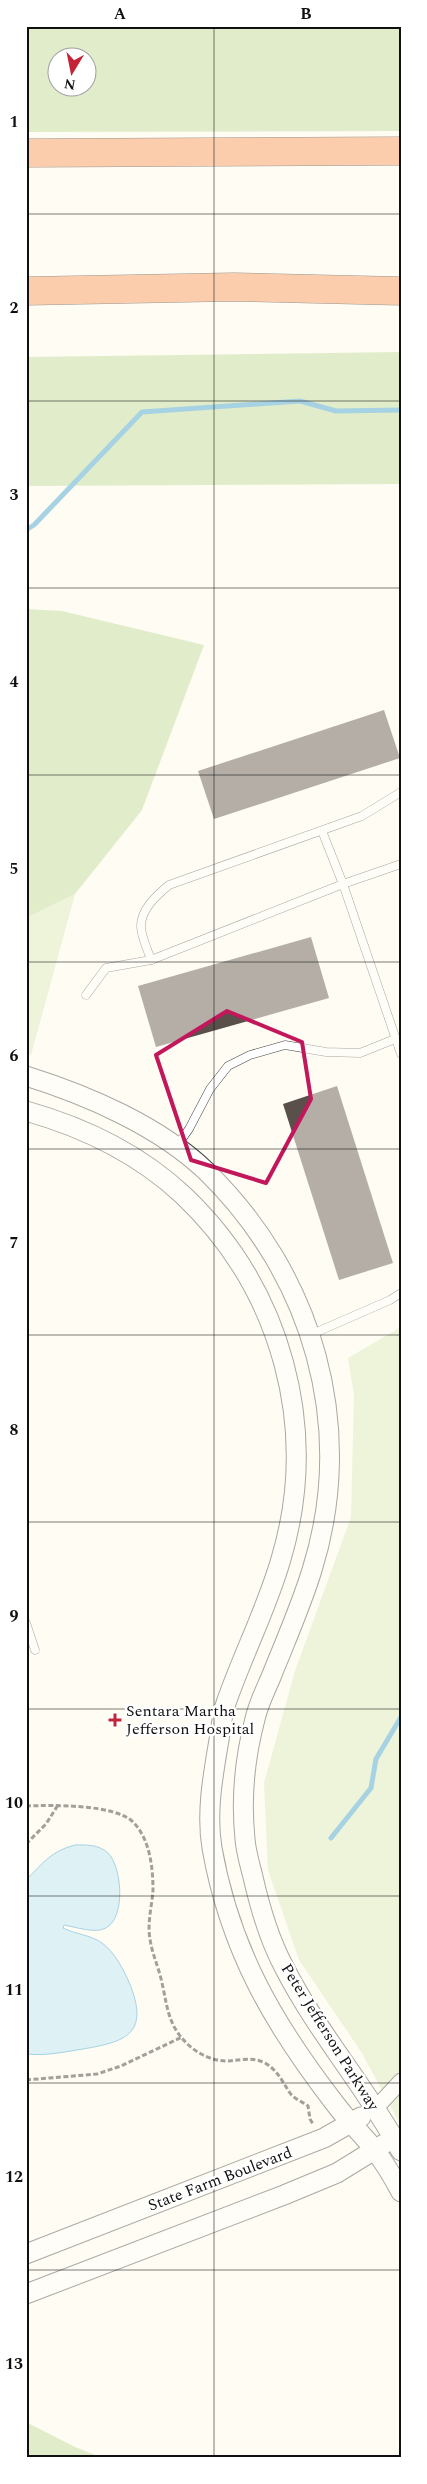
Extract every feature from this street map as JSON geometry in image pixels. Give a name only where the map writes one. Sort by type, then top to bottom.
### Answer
[{"type":"highway","points":[[26,153],[401,151]]},
{"type":"highway","points":[[26,291],[234,287],[401,292]]},
{"type":"street","name":"Peter Jefferson Parkway","points":[[26,1076],[71,1090],[125,1115],[176,1148],[204,1169],[241,1209],[277,1261],[305,1318],[320,1368],[328,1413],[331,1463],[326,1509],[312,1569],[255,1718],[244,1792],[245,1841],[269,1934],[284,1968],[375,2109],[398,2139]]},
{"type":"street","name":"Peter Jefferson Parkway","points":[[26,1111],[60,1120],[110,1144],[136,1159],[182,1194],[215,1229],[248,1277],[274,1330],[288,1375],[295,1416],[298,1462],[294,1504],[281,1560],[225,1706],[211,1789],[212,1845],[224,1898],[240,1952],[257,1987],[304,2061],[351,2124],[376,2151],[401,2192]]},
{"type":"street","name":"State Farm Boulevard","points":[[26,2254],[324,2138],[375,2109],[401,2082]]},
{"type":"street","points":[[26,2294],[337,2173],[398,2139]]},
{"type":"lane","points":[[151,960],[141,926],[144,915],[155,896],[169,885],[362,816],[401,792]]},
{"type":"lane","points":[[322,830],[343,884],[401,1054]]},
{"type":"lane","points":[[86,995],[106,968],[151,960],[343,884],[401,864]]},
{"type":"lane","points":[[176,1148],[210,1089],[228,1066],[235,1062],[265,1050],[285,1045],[326,1052],[360,1053],[395,1039]]},
{"type":"lane","points":[[310,1335],[390,1300],[401,1293]]},
{"type":"lane","points":[[26,1623],[35,1650]]},
{"type":"path","points":[[26,1806],[58,1804],[107,1810],[132,1821],[145,1840],[152,1866],[150,1939],[163,1984],[168,2015],[182,2037],[203,2056],[216,2061],[249,2058],[262,2062],[275,2071],[290,2093],[308,2106],[310,2119],[313,2124]]},
{"type":"path","points":[[26,1844],[46,1824],[58,1804]]},
{"type":"path","points":[[26,2080],[97,2074],[121,2066],[182,2037]]},
{"type":"highlighted area","points":[[227,1011],[302,1042],[311,1099],[266,1183],[191,1160],[156,1055]]},
{"type":"green space","points":[[26,26],[401,26],[401,131],[26,132]]},
{"type":"green space","points":[[401,352],[401,484],[26,486],[26,357]]},
{"type":"green space","points":[[26,609],[62,611],[204,645],[142,810],[75,894],[26,918]]},
{"type":"green space","points":[[75,894],[31,1055],[26,1054],[26,918]]},
{"type":"green space","points":[[401,1327],[401,2126],[362,2053],[299,1960],[268,1870],[264,1783],[295,1671],[351,1517],[354,1395],[348,1358]]},
{"type":"green space","points":[[26,2422],[75,2447],[103,2458],[26,2458]]},
{"type":"water","points":[[75,1845],[88,1845],[108,1853],[113,1860],[119,1880],[119,1903],[117,1914],[112,1922],[102,1930],[64,1925],[63,1928],[98,1940],[115,1957],[123,1969],[136,2003],[137,2016],[135,2026],[121,2039],[110,2043],[55,2053],[27,2054],[26,1880],[53,1854]]},
{"type":"building","points":[[384,710],[400,758],[214,819],[198,771]]},
{"type":"building","points":[[311,937],[329,998],[156,1047],[138,986]]},
{"type":"building","points":[[337,1086],[393,1263],[339,1280],[283,1104]]},
{"type":"waterway","points":[[26,530],[34,525],[142,412],[300,401],[336,411],[401,410]]},
{"type":"waterway","points":[[331,1838],[371,1788],[376,1759],[401,1717]]},
{"type":"place","name":"Sentara Martha Jefferson Hospital","points":[[115,1720]]}]
